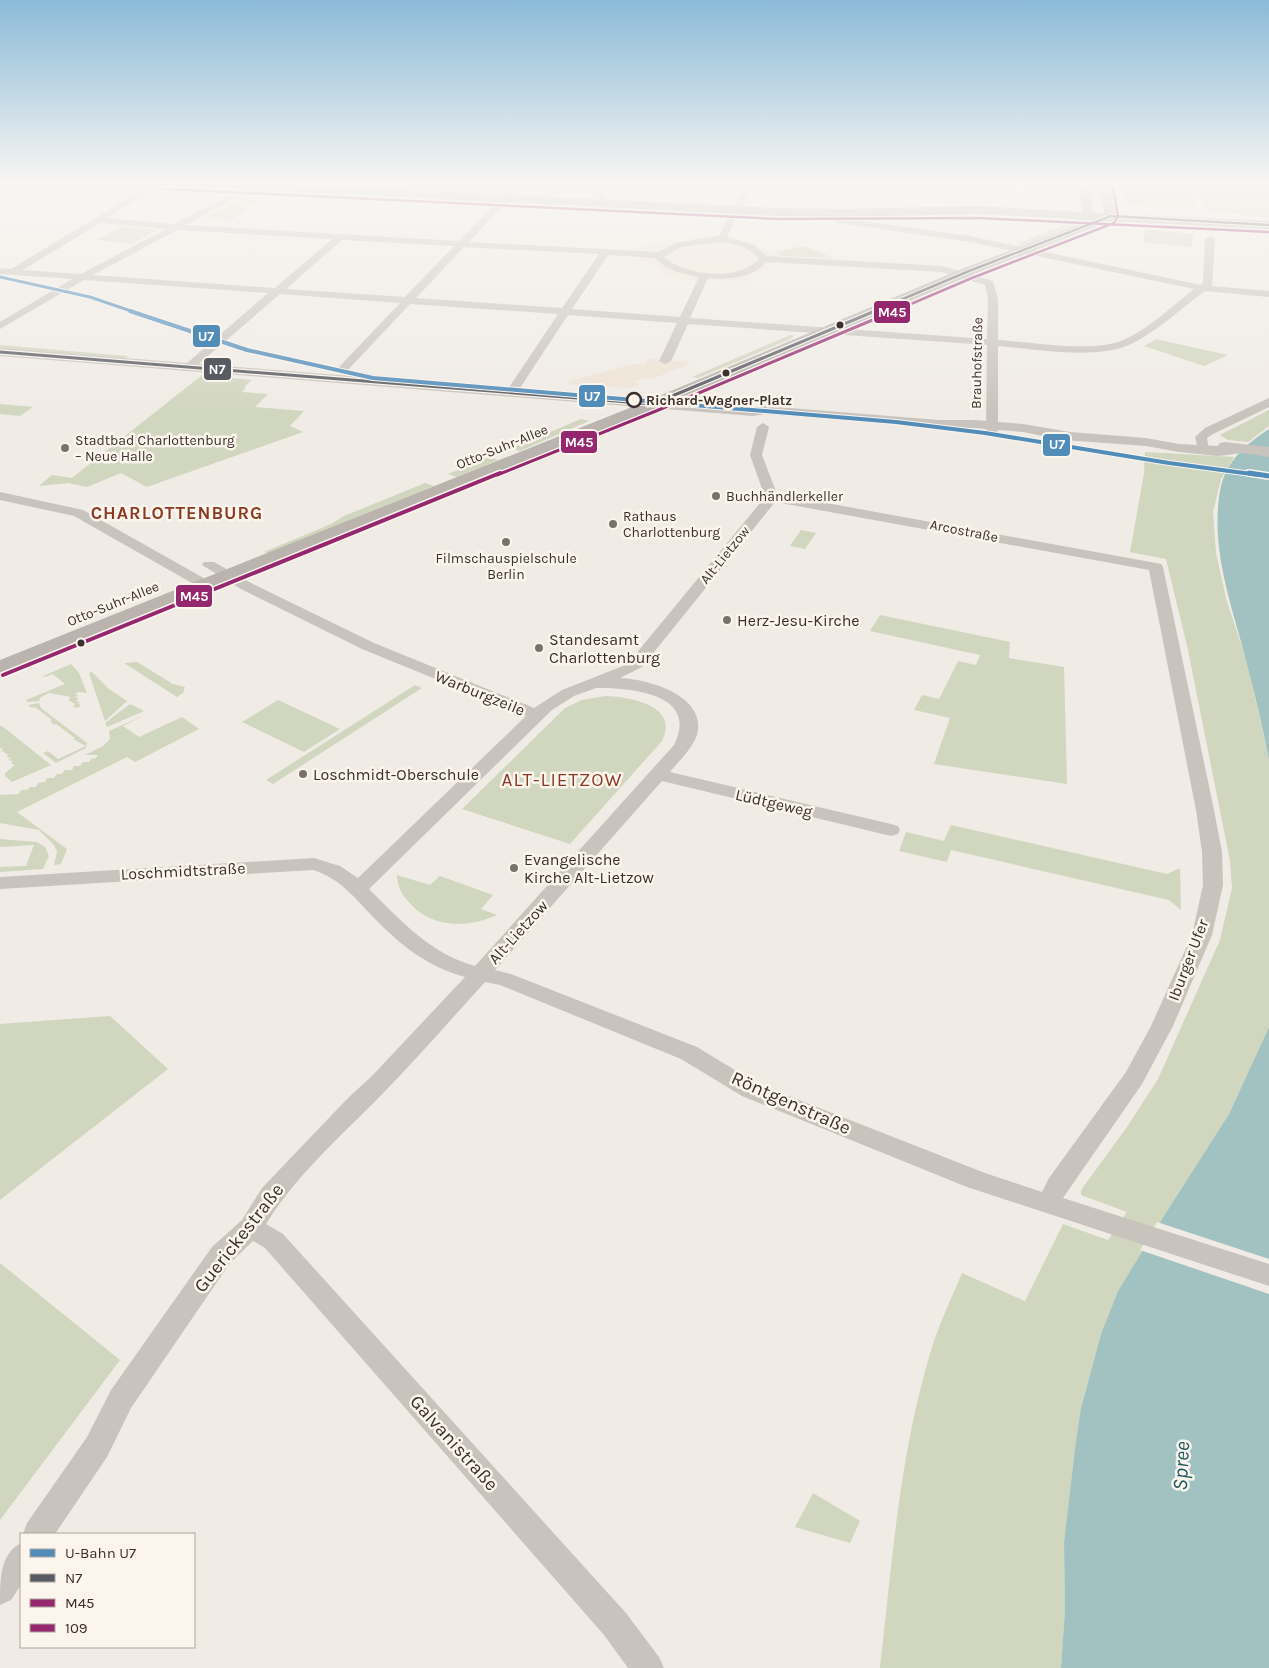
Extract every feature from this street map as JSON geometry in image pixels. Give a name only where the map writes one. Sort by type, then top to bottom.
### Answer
[{"type":"main road","points":[[735,353],[967,260]]},
{"type":"main road","name":"Otto-Suhr-Allee","points":[[0,649],[206,575],[653,404],[997,260]]},
{"type":"main road","points":[[580,415],[653,386]]},
{"type":"main road","name":"Otto-Suhr-Allee","points":[[0,668],[206,575],[528,436]]},
{"type":"street","points":[[13,272],[33,260]]},
{"type":"street","points":[[0,326],[114,260]]},
{"type":"street","points":[[195,362],[313,260]]},
{"type":"street","points":[[342,370],[447,260]]},
{"type":"street","points":[[515,388],[600,260]]},
{"type":"street","points":[[661,260],[669,266],[686,272],[705,275],[725,275],[747,271],[756,267],[762,260]]},
{"type":"street","name":"Brauhofstraße","points":[[794,260],[944,269],[990,284],[993,299],[992,428]]},
{"type":"street","points":[[1068,260],[1203,288],[1269,294]]},
{"type":"street","points":[[0,272],[1082,349],[1104,348],[1123,344],[1138,336],[1208,284],[1209,260]]},
{"type":"street","points":[[665,361],[705,275]]},
{"type":"street","points":[[0,343],[195,362],[515,388],[634,393],[758,406],[765,417],[756,455],[772,497]]},
{"type":"street","points":[[0,352],[342,370],[653,404],[753,412],[765,417],[939,424],[1146,442],[1167,447],[1212,447],[1269,452]]},
{"type":"street","points":[[1212,447],[1201,437],[1213,428],[1269,402]]},
{"type":"street","name":"Warburgzeile","points":[[0,496],[78,513],[206,575],[397,659],[536,715]]},
{"type":"street","name":"Arcostraße","points":[[772,497],[1156,567]]},
{"type":"street","name":"Alt-Lietzow","points":[[632,677],[636,664],[772,497]]},
{"type":"street","name":"Iburger Ufer","points":[[1048,1204],[1058,1185],[1134,1078],[1162,1026],[1202,935],[1211,896],[1214,876],[1205,810],[1156,567]]},
{"type":"street","name":"Alt-Lietzow","points":[[632,677],[668,696],[681,706],[689,717],[691,726],[689,736],[480,974],[448,964],[428,954],[414,943],[358,888],[536,715],[557,698],[595,683],[632,677]]},
{"type":"street","name":"Lüdtgeweg","points":[[657,774],[891,830]]},
{"type":"street","name":"Loschmidtstraße","points":[[0,883],[314,864],[334,870],[358,888]]},
{"type":"street","name":"Röntgenstraße","points":[[480,974],[504,979],[689,1053],[750,1090],[976,1180],[1048,1204]]},
{"type":"street","name":"Guerickestraße","points":[[39,1533],[97,1447],[121,1400],[136,1377],[222,1255],[251,1227],[277,1188],[356,1104],[380,1082],[480,974]]},
{"type":"street","points":[[1048,1204],[1118,1224],[1269,1275]]},
{"type":"street","name":"Galvanistraße","points":[[251,1227],[274,1241],[609,1617],[648,1668]]},
{"type":"street","points":[[0,1589],[20,1559]]},
{"type":"green space","points":[[793,335],[793,338],[698,378],[692,377]]},
{"type":"green space","points":[[1156,339],[1228,355],[1204,366],[1144,346]]},
{"type":"green space","points":[[0,345],[128,356],[124,359],[0,349]]},
{"type":"green space","points":[[202,375],[252,380],[244,387],[246,388],[242,392],[268,394],[255,407],[304,411],[290,426],[303,432],[147,487],[121,473],[87,487],[68,483],[39,486],[52,475],[72,478]]},
{"type":"green space","points":[[0,404],[33,407],[20,416],[0,414]]},
{"type":"green space","points":[[1269,410],[1269,426],[1248,442],[1228,440],[1220,435]]},
{"type":"green space","points":[[581,419],[589,421],[520,451],[512,448]]},
{"type":"green space","points":[[1145,452],[1234,457],[1221,479],[1213,512],[1216,553],[1226,598],[1249,669],[1269,761],[1269,1027],[1229,1114],[1118,1291],[1101,1334],[1081,1408],[1076,1440],[1064,1542],[1065,1609],[1061,1668],[880,1668],[893,1547],[912,1426],[932,1347],[962,1273],[1025,1301],[1063,1224],[1108,1240],[1127,1212],[1081,1195],[1081,1190],[1127,1127],[1158,1079],[1220,940],[1232,888],[1230,861],[1188,650],[1166,559],[1130,552],[1144,473]]},
{"type":"green space","points":[[490,457],[498,460],[457,477],[448,474]]},
{"type":"green space","points":[[425,483],[434,486],[268,554],[264,552],[331,524],[344,516]]},
{"type":"green space","points":[[801,530],[816,533],[805,549],[790,546]]},
{"type":"green space","points":[[880,615],[1010,642],[1009,658],[1064,667],[1067,784],[934,764],[950,718],[914,710],[922,695],[939,699],[958,661],[976,665],[980,655],[870,631]]},
{"type":"green space","points":[[137,662],[173,684],[185,687],[183,693],[177,697],[124,663]]},
{"type":"green space","points":[[71,664],[79,673],[87,693],[78,692],[75,694],[78,695],[75,698],[79,698],[76,701],[80,702],[78,704],[81,705],[78,708],[73,707],[75,704],[68,700],[71,697],[49,693],[41,697],[39,701],[28,702],[26,700],[65,684],[53,674],[43,676]]},
{"type":"green space","points":[[92,672],[109,689],[127,701],[105,721],[89,673]]},
{"type":"green space","points":[[415,685],[422,688],[273,784],[266,780]]},
{"type":"green space","points":[[605,696],[627,698],[650,705],[664,719],[666,729],[662,741],[570,844],[462,809],[565,708],[582,700]]},
{"type":"green space","points":[[278,700],[340,729],[304,752],[242,722]]},
{"type":"green space","points":[[39,703],[41,708],[87,743],[86,748],[56,763],[43,753],[48,751],[58,759],[86,746],[73,739],[75,738],[56,724],[54,725],[50,721],[52,720],[35,707],[32,708],[28,705]]},
{"type":"green space","points":[[130,704],[144,711],[107,727],[105,723]]},
{"type":"green space","points":[[145,715],[123,726],[139,737],[182,717],[199,729],[135,762],[127,757],[17,812],[67,849],[61,864],[54,865],[57,851],[54,845],[39,830],[0,823],[0,795],[19,794],[21,790],[36,787],[38,783],[45,782],[47,778],[54,778],[65,770],[72,770],[74,766],[80,766],[83,762],[89,762],[98,755],[85,755],[103,746],[110,739],[109,731]]},
{"type":"green space","points":[[0,726],[51,765],[12,782],[5,776],[5,773],[15,765],[11,763],[13,761],[8,760],[11,758],[7,757],[8,754],[1,751],[3,749],[0,748]]},
{"type":"green space","points":[[951,825],[1167,874],[1180,868],[1181,910],[1169,900],[951,850],[947,862],[899,851],[906,832],[944,841]]},
{"type":"green space","points":[[0,839],[37,842],[45,847],[49,856],[43,869],[0,872],[0,867],[26,866],[34,845],[0,847]]},
{"type":"green space","points":[[397,875],[430,885],[440,876],[493,895],[481,909],[497,915],[485,920],[461,924],[437,921],[416,909],[407,900],[400,888]]},
{"type":"green space","points":[[110,1016],[168,1069],[0,1200],[0,1024]]},
{"type":"green space","points":[[0,1263],[120,1360],[0,1520]]},
{"type":"green space","points":[[813,1493],[860,1521],[850,1543],[795,1527]]},
{"type":"shaded area","points":[[644,260],[780,260],[769,268],[744,277],[751,281],[689,280],[661,275],[663,272]]},
{"type":"shaded area","name":"Richard-Wagner-Platz","points":[[654,358],[659,361],[687,361],[689,364],[652,379],[646,377],[634,382],[639,384],[629,388],[568,384],[570,381],[634,364],[646,364],[648,359]]},
{"type":"water","points":[[1269,429],[1269,761],[1254,691],[1222,569],[1219,549],[1218,508],[1222,482],[1233,460],[1244,448]]},
{"type":"water","name":"Spree","points":[[1269,1027],[1269,1668],[1061,1668],[1065,1609],[1064,1542],[1076,1440],[1081,1408],[1101,1334],[1118,1291],[1229,1114]]},
{"type":"pier","points":[[1157,1222],[1269,1259],[1269,1294],[1140,1250]]},
{"type":"metro line","name":"U7","points":[[0,277],[90,297],[247,350],[373,378],[896,422],[985,433],[1169,463],[1269,476]]},
{"type":"transit line","name":"N7","points":[[0,352],[653,404],[998,260]]},
{"type":"transit line","name":"M45","points":[[3,675],[229,582],[656,411],[1019,260]]},
{"type":"place","name":"Richard-Wagner-Platz","points":[[634,400]]},
{"type":"place","name":"Stadtbad Charlottenburg – Neue Halle","points":[[65,448]]},
{"type":"place","name":"Buchhändlerkeller","points":[[716,496]]},
{"type":"place","name":"Rathaus Charlottenburg","points":[[613,524]]},
{"type":"place","name":"Filmschauspielschule Berlin","points":[[506,542]]},
{"type":"place","name":"Herz-Jesu-Kirche","points":[[727,620]]},
{"type":"place","name":"Standesamt Charlottenburg","points":[[539,648]]},
{"type":"place","name":"Loschmidt-Oberschule","points":[[303,774]]},
{"type":"place","name":"Evangelische Kirche Alt-Lietzow","points":[[514,868]]},
{"type":"district","name":"CHARLOTTENBURG","points":[[177,513]]},
{"type":"district","name":"ALT-LIETZOW","points":[[562,780]]}]
